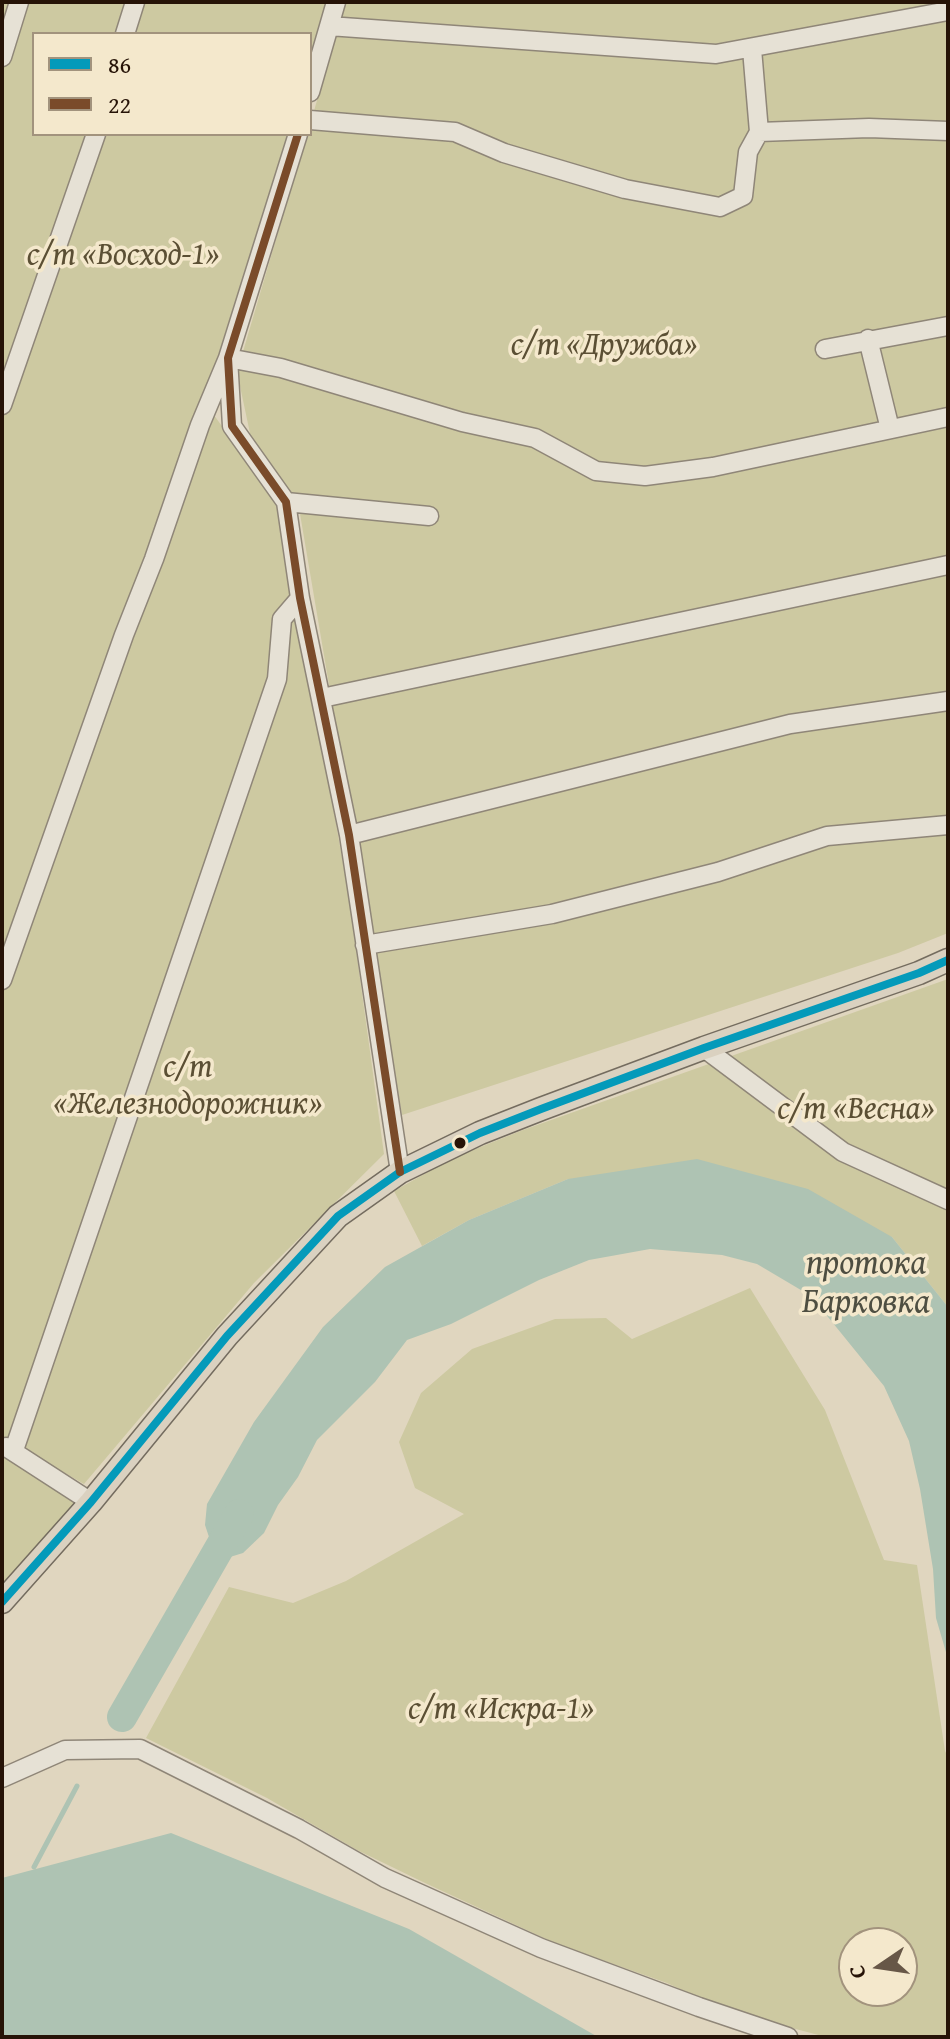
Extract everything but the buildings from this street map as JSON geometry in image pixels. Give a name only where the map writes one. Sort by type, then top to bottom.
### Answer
[{"type":"main road","points":[[2,1602],[91,1502],[227,1336],[338,1216],[400,1172],[480,1133],[948,960]]},
{"type":"street","points":[[2,57],[19,2]]},
{"type":"street","points":[[126,32],[135,2]]},
{"type":"street","points":[[312,85],[336,2]]},
{"type":"street","points":[[329,26],[716,54],[948,11]]},
{"type":"street","points":[[312,120],[455,132],[504,153],[625,189],[720,207],[743,196],[748,152],[759,132],[752,49]]},
{"type":"street","points":[[759,132],[869,128],[948,131]]},
{"type":"street","points":[[2,405],[95,136]]},
{"type":"street","points":[[2,980],[200,425],[228,358],[297,136]]},
{"type":"street","points":[[825,349],[948,326]]},
{"type":"street","points":[[868,339],[890,429]]},
{"type":"street","points":[[228,358],[281,368],[462,422],[535,438],[596,471],[645,476],[713,467],[948,417]]},
{"type":"street","points":[[228,358],[232,426],[286,502],[300,598],[349,835],[400,1172]]},
{"type":"street","points":[[286,502],[429,516]]},
{"type":"street","points":[[322,698],[948,565]]},
{"type":"street","points":[[91,1502],[8,1448],[277,679],[282,619],[300,598]]},
{"type":"street","points":[[349,835],[790,724],[948,701]]},
{"type":"street","points":[[365,945],[552,914],[718,872],[827,836],[948,825]]},
{"type":"street","points":[[704,1048],[843,1152],[948,1200]]},
{"type":"street","points":[[2,1778],[65,1750],[140,1749],[299,1829],[385,1878],[527,1942],[788,2037]]},
{"type":"green space","name":"с/т «Восход-1»","points":[[2,2],[329,2],[312,56],[312,32],[32,32],[32,136],[287,136],[213,372],[2,962]]},
{"type":"green space","name":"с/т «Дружба»","points":[[345,2],[948,2],[948,933],[898,953],[402,1115],[298,502],[251,438],[237,372],[306,136],[312,136],[312,118]]},
{"type":"green space","name":"с/т «Железнодорожник»","points":[[211,411],[279,505],[348,891],[384,1154],[254,1283],[84,1484],[2,1437],[2,994]]},
{"type":"green space","name":"с/т «Весна»","points":[[948,979],[948,1307],[892,1237],[568,1179],[469,1220],[422,1246],[394,1191],[453,1158],[523,1130]]},
{"type":"green space","name":"с/т «Искра-1»","points":[[750,1288],[825,1410],[884,1560],[917,1565],[948,1757],[948,2037],[826,2037],[728,2011],[667,1983],[557,1944],[425,1883],[357,1850],[267,1798],[146,1738],[229,1587],[293,1603],[346,1581],[464,1514],[415,1488],[399,1442],[421,1393],[472,1349],[555,1319],[606,1318],[632,1339]]},
{"type":"green space","points":[[2,1455],[76,1502],[2,1586]]},
{"type":"water","name":"протока Барковка","points":[[697,1159],[808,1189],[892,1237],[948,1307],[948,1659],[936,1618],[933,1569],[909,1441],[884,1386],[811,1296],[757,1264],[722,1255],[650,1249],[589,1260],[539,1280],[451,1324],[407,1340],[375,1382],[317,1440],[264,1533],[243,1553],[230,1557],[210,1540],[205,1525],[207,1504],[254,1422],[323,1327],[385,1267],[469,1220],[568,1179]]},
{"type":"water","points":[[171,1833],[409,1929],[598,2037],[2,2037],[2,1878]]},
{"type":"waterway","points":[[122,1717],[239,1514]]},
{"type":"waterway","points":[[34,1867],[77,1786]]},
{"type":"transit line","name":"22","points":[[297,136],[228,358],[232,426],[286,502],[300,598],[349,835],[400,1172]]},
{"type":"transit line","name":"86","points":[[2,1602],[91,1502],[227,1336],[338,1216],[400,1172],[480,1133],[541,1109],[948,960]]}]
